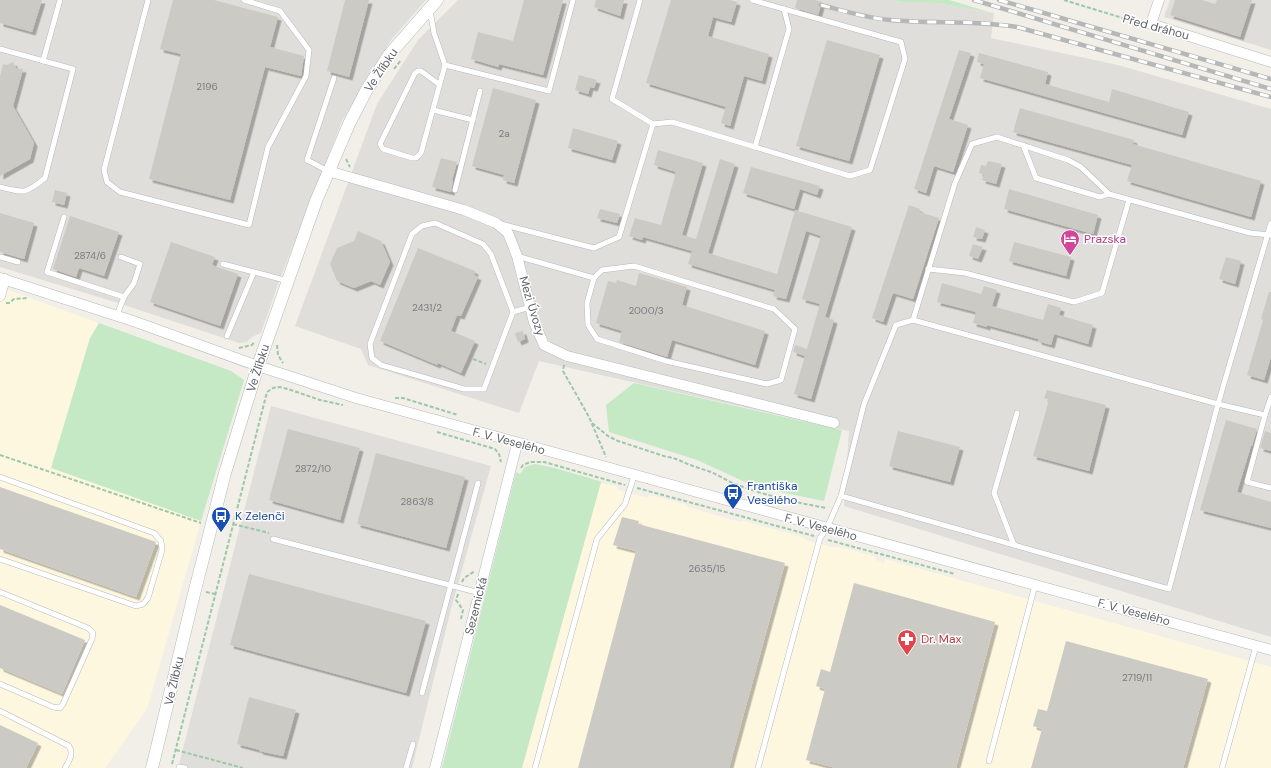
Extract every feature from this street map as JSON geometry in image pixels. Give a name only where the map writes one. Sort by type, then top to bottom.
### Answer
[{"type":"street","points":[[1151,24],[1159,0]]},
{"type":"street","name":"Ve Žlíbku","points":[[154,765],[226,473],[258,366],[288,281],[328,171],[349,124],[366,91],[389,55],[431,3]]},
{"type":"street","name":"Před dráhou","points":[[1151,24],[1271,62]]},
{"type":"street","name":"Mezi Úvozy","points":[[328,171],[464,210],[496,223],[508,233],[517,256],[534,322],[544,345],[567,356],[834,423]]},
{"type":"street","points":[[0,296],[2,278],[117,316],[258,366]]},
{"type":"street","name":"F. V. Veselého","points":[[258,366],[356,398],[517,444],[1271,650]]},
{"type":"street","name":"Sezemická","points":[[436,768],[517,444]]},
{"type":"lane","points":[[43,61],[60,0]]},
{"type":"lane","points":[[148,0],[104,170],[108,182],[120,192],[249,225],[268,147],[306,76],[309,50],[280,11],[244,0]]},
{"type":"lane","points":[[445,65],[549,91],[572,0]]},
{"type":"lane","points":[[640,0],[612,99],[653,124],[672,122],[850,176],[870,170],[905,58],[901,42],[752,0]]},
{"type":"lane","points":[[431,3],[434,34],[445,65],[440,85],[421,153],[419,156],[412,158],[387,151],[381,146],[380,144],[415,72],[421,71],[440,85]]},
{"type":"lane","points":[[755,147],[789,30],[784,9]]},
{"type":"lane","points":[[0,49],[73,69],[45,178],[32,189],[19,192],[0,187]]},
{"type":"lane","points":[[328,171],[307,160],[334,78]]},
{"type":"lane","points":[[455,190],[480,91]]},
{"type":"lane","points":[[433,110],[473,120]]},
{"type":"lane","points":[[496,223],[594,248],[619,237],[653,124]]},
{"type":"lane","points":[[913,320],[955,183],[972,144],[997,137],[1068,160],[1081,167],[1109,194],[1250,233],[1269,235]]},
{"type":"lane","points":[[1023,145],[1036,178],[1100,197],[1109,194]]},
{"type":"lane","points":[[928,269],[965,273],[1074,302],[1102,293],[1129,200]]},
{"type":"lane","points":[[64,217],[47,272],[124,297]]},
{"type":"lane","points":[[435,223],[484,244],[491,254],[513,312],[484,389],[464,389],[381,366],[372,358],[370,344],[412,234],[422,226],[435,223]]},
{"type":"lane","points":[[841,496],[1169,589],[1218,404],[1269,235],[1271,223]]},
{"type":"lane","points":[[517,256],[594,278]]},
{"type":"lane","points":[[0,257],[18,262]]},
{"type":"lane","points":[[117,316],[124,297],[134,283],[140,264],[121,257]]},
{"type":"lane","points":[[223,264],[288,281]]},
{"type":"lane","points":[[634,266],[774,309],[795,330],[781,380],[767,384],[666,361],[597,339],[588,325],[587,303],[594,278],[602,270],[634,266]]},
{"type":"lane","points":[[227,336],[254,272]]},
{"type":"lane","points":[[513,312],[530,307]]},
{"type":"lane","points":[[758,768],[820,538],[836,510],[841,496],[864,404],[896,325],[913,320],[1218,404],[1265,415]]},
{"type":"lane","points":[[1271,397],[1247,482],[1271,488]]},
{"type":"lane","points":[[1014,545],[994,493],[1016,413]]},
{"type":"lane","points":[[534,768],[597,539],[625,504],[634,476]]},
{"type":"lane","points":[[0,477],[154,533],[161,541],[162,550],[148,598],[143,604],[136,606],[0,559]]},
{"type":"lane","points":[[422,693],[478,482]]},
{"type":"lane","points":[[273,539],[480,593]]},
{"type":"lane","points":[[989,761],[1035,585]]},
{"type":"lane","points":[[0,592],[88,628],[93,632],[92,639],[60,708],[53,707],[0,684]]},
{"type":"lane","points":[[1222,768],[1256,646]]},
{"type":"lane","points":[[0,711],[69,746],[72,752],[65,768]]},
{"type":"lane","points":[[406,768],[413,744]]},
{"type":"path","name":"Před dráhou","points":[[1064,0],[1139,24],[1151,24]]},
{"type":"path","points":[[392,72],[404,55]]},
{"type":"path","points":[[346,156],[346,161],[352,169]]},
{"type":"path","points":[[567,356],[563,370],[592,423],[610,469]]},
{"type":"path","points":[[473,359],[492,366]]},
{"type":"path","points":[[171,768],[267,392],[272,388],[278,387],[320,400],[350,406]]},
{"type":"path","points":[[592,423],[608,436],[618,441],[667,458],[674,458],[716,474],[742,487],[792,502],[836,510]]},
{"type":"path","points":[[430,430],[495,449],[499,454],[502,465],[511,468],[520,470],[524,465],[530,462],[544,462],[957,575]]},
{"type":"path","points":[[0,455],[201,523]]},
{"type":"path","points":[[233,524],[270,534],[273,539]]},
{"type":"path","points":[[461,623],[463,610],[456,600],[464,578],[476,571]]},
{"type":"path","points":[[205,592],[215,594]]},
{"type":"path","points":[[176,750],[243,768]]},
{"type":"shaded area","points":[[0,0],[426,0],[391,40],[342,121],[280,279],[261,333],[252,337],[247,342],[239,343],[118,303],[0,267]]},
{"type":"shaded area","points":[[458,0],[891,0],[901,2],[936,3],[994,13],[991,38],[1118,65],[1271,109],[1271,637],[844,506],[849,431],[539,361],[519,413],[368,365],[361,349],[295,326],[377,104],[418,40]]},
{"type":"shaded area","points":[[1170,0],[1271,0],[1271,50],[1164,17]]},
{"type":"shaded area","points":[[0,287],[99,323],[90,338],[52,468],[201,521],[147,709],[105,768],[0,768]]},
{"type":"shaded area","points":[[271,406],[491,466],[451,609],[412,768],[178,768]]},
{"type":"shaded area","points":[[601,482],[616,486],[619,490],[629,493],[648,498],[649,495],[685,504],[688,507],[740,522],[743,521],[803,537],[805,540],[832,547],[842,547],[876,557],[876,560],[884,563],[885,559],[1271,667],[1271,768],[522,768]]},
{"type":"green space","points":[[891,0],[949,0],[989,12],[936,3],[901,2]]},
{"type":"green space","points":[[99,323],[231,371],[244,380],[201,521],[51,468],[90,338]]},
{"type":"green space","points":[[634,383],[842,430],[824,501],[756,487],[697,460],[609,432],[606,405]]},
{"type":"green space","points":[[535,464],[555,468],[616,486],[601,482],[522,768],[442,768],[516,472],[520,474],[525,467]]},
{"type":"building","points":[[0,0],[42,0],[32,32],[0,23]]},
{"type":"building","points":[[173,0],[214,0],[278,17],[270,47],[304,56],[301,76],[265,67],[230,200],[149,179],[181,54],[160,49]]},
{"type":"building","points":[[345,0],[369,0],[349,77],[327,71]]},
{"type":"building","points":[[524,0],[563,0],[543,75],[499,64],[498,67],[471,59],[478,32],[513,41]]},
{"type":"building","points":[[596,0],[624,0],[620,16],[594,7]]},
{"type":"building","points":[[671,0],[730,0],[737,2],[731,22],[713,17],[708,36],[769,54],[762,81],[744,76],[730,126],[721,123],[726,107],[646,83]]},
{"type":"building","points":[[797,0],[815,0],[822,2],[818,15],[795,8]]},
{"type":"building","points":[[1175,0],[1202,0],[1215,4],[1217,0],[1252,0],[1240,37],[1170,15]]},
{"type":"building","points":[[827,40],[880,55],[849,161],[796,146]]},
{"type":"building","points":[[959,50],[971,53],[949,119],[968,125],[953,172],[934,166],[926,193],[914,189]]},
{"type":"building","points":[[979,53],[1048,72],[1045,84],[1109,102],[1112,89],[1189,112],[1182,135],[980,78],[984,64],[977,62]]},
{"type":"building","points":[[13,62],[16,68],[23,69],[13,106],[34,143],[30,159],[0,176],[0,76],[3,64],[7,65]]},
{"type":"building","points":[[579,75],[597,80],[594,88],[590,87],[588,94],[575,90]]},
{"type":"building","points":[[493,88],[536,100],[514,183],[503,180],[504,175],[472,166]]},
{"type":"building","points":[[1020,108],[1134,140],[1133,144],[1261,181],[1251,217],[1127,181],[1132,165],[1013,132]]},
{"type":"building","points":[[573,128],[618,141],[612,160],[568,148]]},
{"type":"building","points":[[658,150],[703,163],[682,235],[696,239],[720,159],[735,164],[708,253],[777,274],[795,210],[852,227],[825,317],[834,320],[811,399],[794,394],[805,356],[793,352],[795,345],[807,349],[820,304],[802,299],[821,236],[806,231],[786,299],[773,296],[775,290],[688,264],[692,251],[643,237],[642,240],[629,236],[635,218],[661,225],[676,172],[654,165]]},
{"type":"building","points":[[441,158],[457,162],[451,192],[432,187]]},
{"type":"building","points":[[988,161],[1002,164],[996,184],[982,180],[984,175],[979,173],[981,165],[986,166]]},
{"type":"building","points":[[751,167],[820,186],[817,195],[800,189],[794,209],[743,193]]},
{"type":"building","points":[[1009,189],[1098,215],[1093,234],[1004,209]]},
{"type":"building","points":[[55,190],[67,193],[64,205],[52,202]]},
{"type":"building","points":[[909,205],[920,209],[919,212],[939,218],[913,299],[893,293],[883,322],[872,318]]},
{"type":"building","points":[[600,209],[620,214],[617,223],[597,218]]},
{"type":"building","points":[[0,213],[34,223],[24,259],[0,252]]},
{"type":"building","points":[[70,216],[119,232],[104,276],[79,268],[76,277],[53,269]]},
{"type":"building","points":[[976,227],[985,230],[982,239],[973,237]]},
{"type":"building","points":[[358,231],[381,241],[390,262],[380,285],[371,281],[354,288],[337,281],[330,264],[337,248],[354,241]]},
{"type":"building","points":[[171,242],[215,257],[212,265],[238,274],[220,326],[150,302]]},
{"type":"building","points":[[1014,242],[1071,257],[1066,276],[1009,261]]},
{"type":"building","points":[[973,244],[983,247],[978,259],[969,256]]},
{"type":"building","points":[[418,248],[475,271],[474,275],[478,277],[461,316],[457,315],[451,331],[475,341],[461,373],[438,363],[437,365],[380,341]]},
{"type":"building","points":[[1226,257],[1241,261],[1235,284],[1219,279]]},
{"type":"building","points":[[639,273],[687,287],[682,305],[765,331],[755,365],[672,340],[667,357],[619,342],[622,331],[596,323],[608,281],[616,283],[617,280],[636,286]]},
{"type":"building","points":[[942,283],[981,294],[984,286],[997,290],[992,306],[1043,320],[1048,304],[1061,308],[1059,315],[1093,325],[1088,344],[1054,334],[1051,345],[1038,341],[1038,339],[987,325],[987,327],[973,323],[976,312],[937,302]]},
{"type":"building","points":[[1269,292],[1271,292],[1271,357],[1264,380],[1247,375],[1263,320],[1261,319]]},
{"type":"building","points":[[523,331],[525,339],[518,342],[515,333]]},
{"type":"building","points":[[1047,390],[1106,405],[1089,471],[1033,456],[1049,400],[1044,398]]},
{"type":"building","points":[[1226,420],[1257,429],[1237,492],[1271,502],[1271,528],[1200,510]]},
{"type":"building","points":[[288,429],[360,448],[340,520],[269,500]]},
{"type":"building","points":[[898,431],[960,447],[950,482],[889,466]]},
{"type":"building","points":[[1265,431],[1271,433],[1271,451],[1260,448]]},
{"type":"building","points":[[376,453],[465,477],[446,548],[357,524]]},
{"type":"building","points":[[0,487],[156,542],[136,597],[0,549]]},
{"type":"building","points":[[622,517],[639,521],[638,524],[785,563],[729,768],[578,768],[636,551],[613,545]]},
{"type":"building","points":[[249,574],[426,621],[406,693],[230,645]]},
{"type":"building","points":[[854,583],[995,622],[956,768],[836,768],[806,760],[825,689],[816,686],[821,669],[830,672]]},
{"type":"building","points":[[0,605],[85,640],[62,694],[0,668]]},
{"type":"building","points":[[1066,641],[1208,679],[1183,768],[1031,768],[1042,729],[1033,726],[1038,709],[1047,711]]},
{"type":"building","points":[[249,697],[296,710],[283,756],[259,751],[260,750],[237,744]]},
{"type":"building","points":[[0,725],[38,743],[26,768],[0,768]]},
{"type":"railway","points":[[974,0],[1271,89]]},
{"type":"railway","points":[[999,0],[1271,79]]},
{"type":"railway","points":[[821,5],[872,18],[1017,27],[1271,97]]},
{"type":"place","name":"Prazska","points":[[1070,256]]},
{"type":"place","name":"Františka Veselého","points":[[733,510]]},
{"type":"place","name":"K Zelenči","points":[[221,533]]},
{"type":"place","name":"Dr. Max","points":[[907,656]]}]
